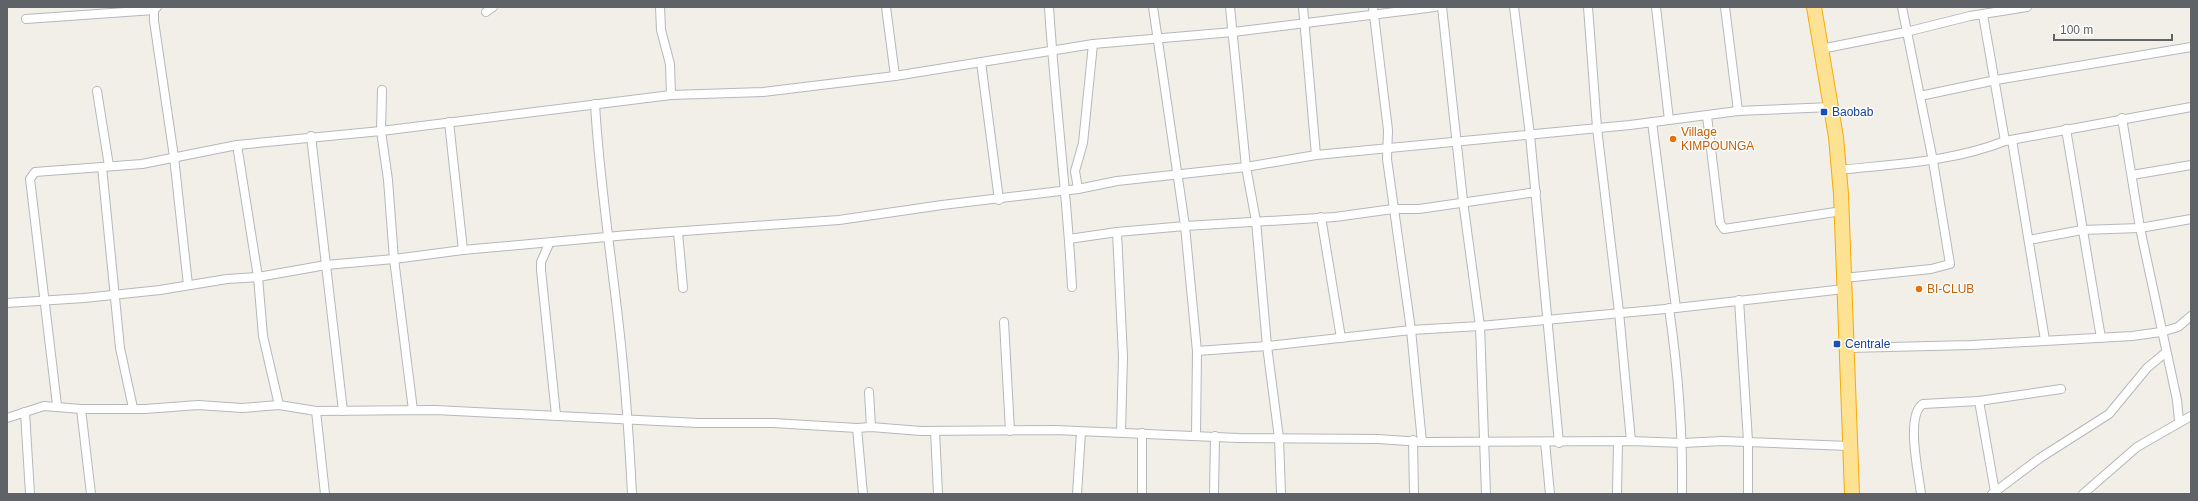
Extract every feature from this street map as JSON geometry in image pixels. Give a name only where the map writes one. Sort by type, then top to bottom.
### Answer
[{"type":"highway","points":[[1814,7],[1836,137],[1839,170],[1848,348],[1852,494]]},
{"type":"street","points":[[660,7],[661,30],[670,64],[671,95]]},
{"type":"street","points":[[886,7],[895,76]]},
{"type":"street","points":[[1049,7],[1059,141],[1066,191],[1072,287]]},
{"type":"street","points":[[1153,7],[1185,226],[1197,351],[1196,436]]},
{"type":"street","points":[[1230,7],[1246,167],[1256,221],[1267,346],[1279,438],[1281,494]]},
{"type":"street","points":[[1302,7],[1316,155]]},
{"type":"street","points":[[57,405],[43,301],[30,179],[35,172],[142,164],[237,145],[311,136],[381,131],[671,95],[762,92],[895,76],[1093,44],[1157,40],[1233,32],[1304,23],[1373,11],[1435,7]]},
{"type":"street","points":[[1442,7],[1458,141],[1463,202],[1480,326],[1486,494]]},
{"type":"street","points":[[1514,7],[1536,192],[1559,442]]},
{"type":"street","points":[[1588,7],[1597,128],[1620,312],[1631,441]]},
{"type":"street","points":[[1656,7],[1669,120]]},
{"type":"street","points":[[1725,7],[1738,111]]},
{"type":"street","points":[[1197,351],[1267,346],[1410,330],[1480,326],[1548,318],[1673,308],[1739,300],[1931,269],[1950,264],[1933,161],[1902,7]]},
{"type":"street","points":[[1969,7],[1970,16]]},
{"type":"street","points":[[1821,49],[1906,32],[2008,8],[2027,7]]},
{"type":"street","points":[[26,18],[156,8],[154,21],[174,157],[188,285]]},
{"type":"street","points":[[1373,11],[1388,130],[1388,150],[1393,209],[1410,330],[1417,441],[1414,494]]},
{"type":"street","points":[[1983,15],[2029,240],[2045,340]]},
{"type":"street","points":[[1078,190],[1074,171],[1083,143],[1093,44]]},
{"type":"street","points":[[1920,96],[1996,80],[2191,47]]},
{"type":"street","points":[[981,62],[998,200]]},
{"type":"street","points":[[382,90],[381,131],[388,180],[394,259],[413,410]]},
{"type":"street","points":[[97,91],[106,166],[120,348],[133,408]]},
{"type":"street","points":[[595,104],[598,158],[628,420],[632,494]]},
{"type":"street","points":[[7,303],[116,294],[227,279],[258,277],[326,265],[394,259],[463,250],[550,244],[608,237],[796,224],[942,205],[1078,190],[1117,182],[1246,167],[1316,155],[1388,150],[1458,141],[1530,135],[1707,116],[1738,111],[1831,106]]},
{"type":"street","points":[[1839,170],[1933,161],[1980,151],[2009,140],[2122,118],[2191,107]]},
{"type":"street","points":[[1707,116],[1720,223],[1724,229],[1842,211]]},
{"type":"street","points":[[2122,118],[2140,228],[2160,332],[2177,400],[2179,421]]},
{"type":"street","points":[[449,122],[463,250]]},
{"type":"street","points":[[1652,122],[1673,308],[1683,443],[1682,494]]},
{"type":"street","points":[[2066,129],[2101,338]]},
{"type":"street","points":[[311,136],[343,411]]},
{"type":"street","points":[[237,145],[258,277],[264,336],[279,405]]},
{"type":"street","points":[[2132,175],[2191,165]]},
{"type":"street","points":[[1069,239],[1116,232],[1185,226],[1206,226],[1321,217],[1335,218],[1393,209],[1419,209],[1536,192]]},
{"type":"street","points":[[1321,217],[1340,338]]},
{"type":"street","points":[[2029,240],[2082,230],[2140,228],[2191,219]]},
{"type":"street","points":[[678,232],[683,288]]},
{"type":"street","points":[[1116,232],[1124,357],[1121,432]]},
{"type":"street","points":[[550,244],[541,262],[540,270],[556,415]]},
{"type":"street","points":[[1739,300],[1748,441],[1748,494]]},
{"type":"street","points":[[1848,348],[2101,338],[2160,332],[2178,327],[2191,316]]},
{"type":"street","points":[[1004,322],[1010,431]]},
{"type":"street","points":[[1979,401],[1994,493],[2040,458],[2109,414],[2147,368],[2165,353]]},
{"type":"street","points":[[1921,494],[1915,449],[1914,421],[1917,409],[1923,404],[1979,401],[2061,390]]},
{"type":"street","points":[[869,392],[871,427]]},
{"type":"street","points":[[7,418],[44,406],[57,405],[82,408],[133,408],[198,405],[242,408],[279,405],[316,411],[413,410],[556,415],[628,420],[773,423],[935,431],[1121,432],[1196,436],[1417,441],[1631,441],[1683,443],[1748,441],[1850,446]]},
{"type":"street","points":[[82,408],[91,494]]},
{"type":"street","points":[[316,411],[325,494]]},
{"type":"street","points":[[25,412],[30,494]]},
{"type":"street","points":[[2083,494],[2137,447],[2179,421],[2191,416]]},
{"type":"street","points":[[857,428],[863,494]]},
{"type":"street","points":[[935,431],[938,494]]},
{"type":"street","points":[[1077,494],[1081,432]]},
{"type":"street","points":[[1142,433],[1142,494]]},
{"type":"street","points":[[1214,494],[1215,436]]},
{"type":"street","points":[[1617,494],[1618,441]]},
{"type":"street","points":[[1545,442],[1550,494]]},
{"type":"place","name":"Baobab","points":[[1824,112]]},
{"type":"place","name":"Village KIMPOUNGA","points":[[1673,139]]},
{"type":"place","name":"BI-CLUB","points":[[1919,289]]},
{"type":"place","name":"Centrale","points":[[1837,344]]}]
